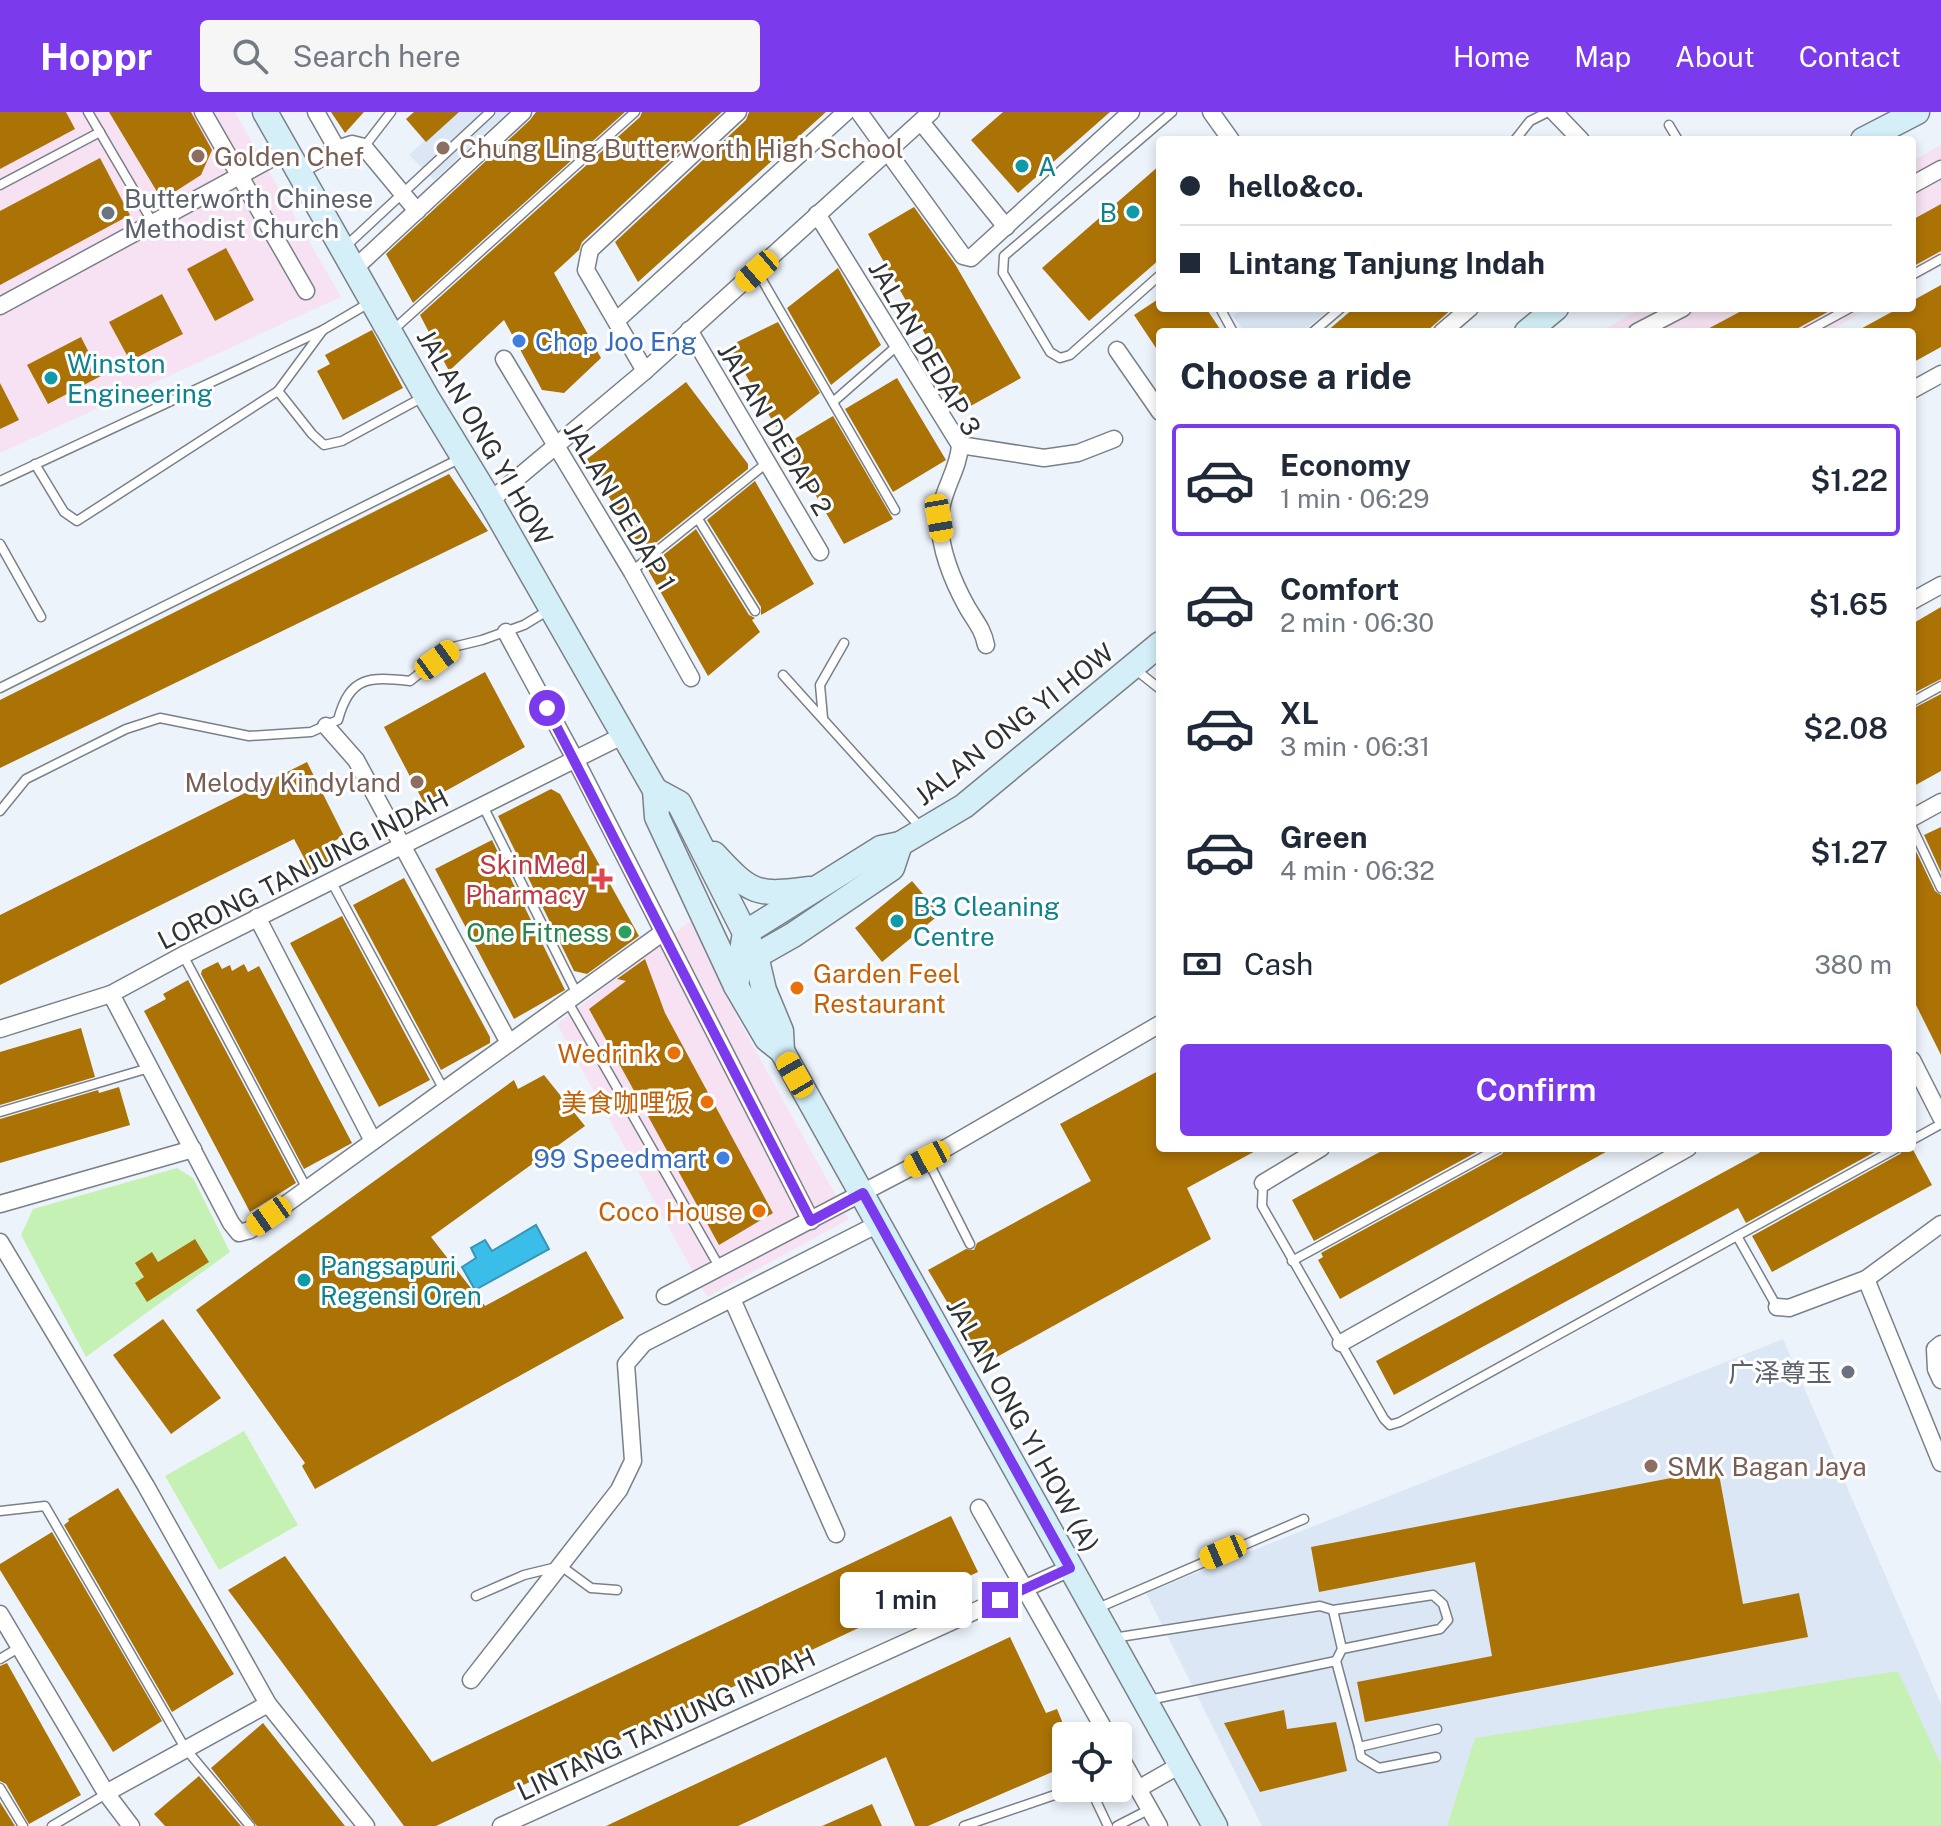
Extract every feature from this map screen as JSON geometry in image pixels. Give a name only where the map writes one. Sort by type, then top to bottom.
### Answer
[{"type":"main road","name":"JALAN ONG YI HOW","points":[[265,112],[655,790],[657,817],[736,986]]},
{"type":"main road","points":[[1871,136],[1917,112]]},
{"type":"main road","points":[[1532,328],[1550,312]]},
{"type":"main road","name":"JALAN ONG YI HOW","points":[[748,946],[819,888],[881,848],[900,844],[964,806],[1156,647]]},
{"type":"main road","name":"JALAN ONG YI HOW","points":[[655,790],[679,803],[748,946]]},
{"type":"main road","points":[[696,835],[741,883],[756,890],[772,894],[819,888]]},
{"type":"main road","name":"JALAN ONG YI HOW","points":[[748,946],[793,935],[892,868],[900,844]]},
{"type":"main road","points":[[698,902],[726,935],[748,946],[736,986]]},
{"type":"main road","points":[[764,990],[779,955],[793,935]]},
{"type":"main road","name":"JALAN ONG YI HOW (A)","points":[[748,946],[781,1031],[782,1051]]},
{"type":"main road","name":"JALAN ONG YI HOW (A)","points":[[736,986],[767,1039],[782,1051],[863,1193],[1215,1826]]},
{"type":"street","points":[[203,112],[306,291]]},
{"type":"street","points":[[316,112],[337,149]]},
{"type":"street","points":[[348,259],[417,211],[523,112]]},
{"type":"street","points":[[645,371],[586,270],[590,250],[738,112]]},
{"type":"street","points":[[617,320],[846,112]]},
{"type":"street","points":[[859,112],[963,256],[971,258],[1131,112]]},
{"type":"street","points":[[1211,112],[1228,136]]},
{"type":"street","points":[[1551,112],[1577,136]]},
{"type":"street","points":[[490,501],[645,371],[926,117],[1006,227]]},
{"type":"street","points":[[0,306],[240,175],[352,144],[364,147],[417,211]]},
{"type":"street","points":[[1916,183],[1941,169]]},
{"type":"street","name":"JALAN DEDAP 3","points":[[817,214],[960,445],[959,460],[950,478],[939,518],[950,570],[968,608],[984,630],[986,645]]},
{"type":"street","points":[[1447,328],[1465,312]]},
{"type":"street","points":[[1645,328],[1675,312]]},
{"type":"street","name":"JALAN DEDAP 2","points":[[689,330],[820,552]]},
{"type":"street","points":[[1117,350],[1156,406]]},
{"type":"street","name":"JALAN DEDAP 1","points":[[504,359],[632,572],[691,678]]},
{"type":"street","points":[[1916,388],[1941,374]]},
{"type":"street","points":[[960,445],[1044,458],[1078,453],[1114,439]]},
{"type":"street","points":[[1916,599],[1941,585]]},
{"type":"street","points":[[506,632],[575,759],[811,1221]]},
{"type":"street","points":[[326,726],[356,760],[509,1043]]},
{"type":"street","name":"LORONG TANJUNG INDAH","points":[[0,1029],[111,994],[257,917],[622,736]]},
{"type":"street","points":[[1916,816],[1941,802]]},
{"type":"street","points":[[257,917],[373,1141]]},
{"type":"street","points":[[111,994],[239,1233],[250,1230],[662,933]]},
{"type":"street","points":[[665,1296],[927,1159],[1156,1026]]},
{"type":"street","points":[[1916,1068],[1941,1117]]},
{"type":"street","points":[[0,1204],[193,1149]]},
{"type":"street","points":[[1263,1183],[1314,1152]]},
{"type":"street","points":[[1341,1343],[1681,1152]]},
{"type":"street","points":[[471,1680],[619,1490],[633,1461],[626,1364],[644,1343],[880,1223]]},
{"type":"street","points":[[1777,1307],[1789,1308],[1866,1279],[1941,1224]]},
{"type":"street","points":[[0,1242],[146,1486],[268,1704],[366,1826]]},
{"type":"street","points":[[1866,1279],[1941,1463]]},
{"type":"street","points":[[732,1299],[836,1534]]},
{"type":"street","points":[[1938,1346],[1936,1369],[1941,1380]]},
{"type":"street","points":[[979,1508],[1100,1722]]},
{"type":"street","name":"LINTANG TANJUNG INDAH","points":[[501,1826],[1070,1568]]},
{"type":"street","points":[[0,1614],[106,1793],[131,1826]]},
{"type":"street","points":[[106,1793],[268,1704]]},
{"type":"street","points":[[1138,1789],[1180,1765]]},
{"type":"street","points":[[1132,1780],[1159,1826]]},
{"type":"lane","points":[[88,112],[153,223]]},
{"type":"lane","points":[[364,147],[391,112]]},
{"type":"lane","points":[[348,259],[404,195],[490,112]]},
{"type":"lane","points":[[391,332],[635,112]]},
{"type":"lane","points":[[1156,279],[1070,355],[1060,358],[1050,352],[1003,273],[1004,256],[1172,112]]},
{"type":"lane","points":[[1518,136],[1530,121],[1551,112]]},
{"type":"lane","points":[[1669,125],[1676,136]]},
{"type":"lane","points":[[0,185],[100,132]]},
{"type":"lane","points":[[1916,273],[1941,259]]},
{"type":"lane","points":[[757,271],[895,510]]},
{"type":"lane","points":[[0,481],[323,330],[373,300]]},
{"type":"lane","points":[[1318,328],[1336,312]]},
{"type":"lane","points":[[1813,328],[1843,312]]},
{"type":"lane","points":[[35,464],[64,512],[77,521],[278,391],[323,330]]},
{"type":"lane","points":[[833,402],[899,344]]},
{"type":"lane","points":[[278,391],[324,445],[342,441],[426,396]]},
{"type":"lane","points":[[0,688],[463,458]]},
{"type":"lane","points":[[632,572],[768,462]]},
{"type":"lane","points":[[698,519],[755,611]]},
{"type":"lane","points":[[0,544],[41,617]]},
{"type":"lane","points":[[0,811],[26,779],[126,729],[160,718],[249,736],[311,732],[338,720],[342,705],[359,684],[372,677],[410,681],[453,647],[524,625],[551,608]]},
{"type":"lane","points":[[823,719],[820,685],[844,643]]},
{"type":"lane","points":[[1132,667],[1156,686]]},
{"type":"lane","points":[[783,675],[924,831]]},
{"type":"lane","points":[[1916,700],[1941,686]]},
{"type":"lane","points":[[483,806],[572,998],[720,1268]]},
{"type":"lane","points":[[1916,835],[1941,888]]},
{"type":"lane","points":[[330,881],[444,1090]]},
{"type":"lane","points":[[183,955],[307,1189]]},
{"type":"lane","points":[[0,1112],[149,1067]]},
{"type":"lane","points":[[1916,1138],[1941,1124]]},
{"type":"lane","points":[[1292,1261],[1492,1152]]},
{"type":"lane","points":[[1263,1183],[1262,1206],[1390,1425],[1890,1152]]},
{"type":"lane","points":[[927,1159],[970,1244]]},
{"type":"lane","points":[[1737,1236],[1777,1307]]},
{"type":"lane","points":[[0,1511],[45,1506],[185,1748],[250,1826]]},
{"type":"lane","points":[[1093,1610],[1142,1586],[1304,1519]]},
{"type":"lane","points":[[476,1596],[524,1575],[561,1566],[591,1588],[617,1590]]},
{"type":"lane","points":[[1109,1638],[1320,1606],[1333,1610],[1433,1595],[1443,1604],[1448,1620],[1440,1629],[1342,1649]]},
{"type":"lane","points":[[1333,1610],[1342,1649],[1336,1661],[1361,1757],[1379,1768],[1436,1757]]},
{"type":"lane","points":[[0,1659],[20,1646]]},
{"type":"lane","points":[[1144,1701],[1336,1661]]},
{"type":"lane","points":[[1359,1747],[1437,1729]]},
{"type":"lane","points":[[0,1788],[23,1826]]},
{"type":"lane","points":[[52,1826],[106,1793]]},
{"type":"lane","points":[[964,1826],[1052,1796]]},
{"type":"lane","points":[[1097,1802],[1108,1826]]},
{"type":"lane","points":[[1117,1826],[1150,1809]]},
{"type":"shaded area","points":[[0,112],[235,112],[341,297],[0,453]]},
{"type":"shaded area","name":"Chung Ling Butterworth High School","points":[[414,112],[508,112],[434,180],[409,155],[424,141],[406,119]]},
{"type":"shaded area","points":[[1941,145],[1941,266],[1916,281],[1916,159]]},
{"type":"shaded area","points":[[1238,312],[1326,312],[1307,328],[1242,328],[1233,316]]},
{"type":"shaded area","points":[[1636,312],[1862,312],[1835,328],[1606,328]]},
{"type":"shaded area","points":[[694,918],[738,1019],[849,1219],[707,1297],[557,1024]]},
{"type":"shaded area","name":"SMK Bagan Jaya","points":[[1783,1339],[1941,1704],[1941,1826],[1262,1826],[1146,1593]]},
{"type":"green space","points":[[177,1168],[193,1178],[230,1252],[86,1357],[21,1235],[33,1209]]},
{"type":"green space","points":[[244,1431],[298,1525],[219,1570],[165,1476]]},
{"type":"green space","points":[[1898,1671],[1941,1764],[1941,1826],[1447,1826],[1475,1738]]},
{"type":"water","points":[[536,1225],[549,1249],[475,1290],[462,1267],[476,1258],[471,1248],[485,1240],[492,1251]]},
{"type":"building","points":[[0,112],[66,112],[75,129],[0,169]]},
{"type":"building","points":[[109,112],[191,112],[212,150],[201,175],[162,200]]},
{"type":"building","points":[[331,112],[364,112],[345,133]]},
{"type":"building","points":[[414,112],[459,112],[426,142],[406,119]]},
{"type":"building","points":[[536,112],[625,112],[413,303],[386,254]]},
{"type":"building","points":[[642,112],[722,112],[582,242],[579,250],[554,273],[601,358],[564,393],[542,390],[504,320],[449,371],[420,315]]},
{"type":"building","points":[[749,112],[826,112],[638,282],[615,242],[746,120]]},
{"type":"building","name":"A","points":[[1003,112],[1110,112],[1018,193],[971,140]]},
{"type":"building","points":[[100,158],[130,215],[0,285],[0,211]]},
{"type":"building","name":"B","points":[[1156,168],[1156,262],[1089,321],[1042,268]]},
{"type":"building","points":[[1941,204],[1941,251],[1916,265],[1916,218]]},
{"type":"building","points":[[914,207],[955,264],[1021,378],[967,408],[868,234]]},
{"type":"building","points":[[226,248],[254,300],[215,321],[187,269]]},
{"type":"building","points":[[838,268],[881,345],[831,385],[787,308]]},
{"type":"building","points":[[1941,285],[1941,347],[1916,361],[1916,328],[1862,328],[1892,312],[1916,312],[1916,299]]},
{"type":"building","points":[[162,294],[183,334],[130,361],[109,322]]},
{"type":"building","points":[[1156,301],[1156,312],[1209,312],[1219,328],[1156,328],[1156,348],[1134,315]]},
{"type":"building","points":[[1349,312],[1448,312],[1430,328],[1331,328]]},
{"type":"building","points":[[1740,312],[1828,312],[1798,328],[1710,328]]},
{"type":"building","points":[[778,322],[820,393],[776,427],[729,346]]},
{"type":"building","points":[[372,330],[403,388],[343,420],[317,371],[330,364],[325,355]]},
{"type":"building","points":[[81,337],[101,376],[48,404],[27,365]]},
{"type":"building","points":[[897,378],[946,460],[893,492],[845,409]]},
{"type":"building","points":[[686,382],[748,464],[748,469],[642,554],[587,459]]},
{"type":"building","points":[[0,383],[19,420],[0,429]]},
{"type":"building","points":[[833,416],[893,519],[844,544],[786,444]]},
{"type":"building","points":[[449,474],[488,531],[0,768],[0,700]]},
{"type":"building","points":[[755,481],[814,584],[761,615],[761,607],[707,520]]},
{"type":"building","points":[[696,529],[749,615],[755,618],[752,620],[760,632],[708,676],[647,568]]},
{"type":"building","points":[[1941,607],[1941,679],[1916,692],[1916,622]]},
{"type":"building","points":[[485,672],[525,747],[424,803],[384,727]]},
{"type":"building","points":[[1941,694],[1941,771],[1916,785],[1916,707]]},
{"type":"building","points":[[307,762],[344,836],[326,845],[335,862],[312,873],[294,839],[0,985],[0,915]]},
{"type":"building","points":[[551,789],[560,794],[639,936],[587,974],[574,971],[498,816]]},
{"type":"building","points":[[1941,827],[1941,872],[1924,835]]},
{"type":"building","points":[[492,840],[565,990],[514,1019],[435,869]]},
{"type":"building","points":[[1916,851],[1935,891],[1941,895],[1941,1055],[1916,1005]]},
{"type":"building","points":[[404,878],[490,1037],[490,1043],[441,1070],[353,905]]},
{"type":"building","name":"B3 Cleaning Centre","points":[[912,881],[940,914],[882,962],[855,928]]},
{"type":"building","points":[[342,916],[430,1080],[379,1107],[290,943]]},
{"type":"building","points":[[645,959],[665,1013],[773,1213],[719,1245],[589,1009],[626,981],[617,979]]},
{"type":"building","points":[[218,962],[222,969],[230,965],[232,971],[244,964],[248,972],[259,966],[352,1143],[304,1169],[201,974],[202,970]]},
{"type":"building","points":[[188,980],[296,1183],[250,1212],[144,1011],[166,999],[163,994]]},
{"type":"building","points":[[81,1028],[95,1077],[0,1105],[0,1052]]},
{"type":"building","points":[[1156,1072],[1156,1152],[1254,1152],[1187,1188],[1211,1239],[984,1364],[928,1270],[966,1249],[974,1250],[977,1243],[1091,1181],[1060,1124]]},
{"type":"building","name":"Pangsapuri Regensi Oren","points":[[544,1075],[585,1126],[431,1237],[485,1306],[586,1251],[624,1318],[315,1489],[302,1466],[305,1463],[196,1310],[514,1080],[518,1089]]},
{"type":"building","points":[[119,1087],[130,1125],[0,1163],[0,1119],[98,1090],[99,1093]]},
{"type":"building","points":[[1380,1152],[1477,1152],[1314,1241],[1292,1200]]},
{"type":"building","points":[[1606,1152],[1340,1299],[1318,1260],[1323,1257],[1321,1253],[1502,1154]]},
{"type":"building","points":[[1761,1152],[1875,1152],[1746,1223],[1738,1208],[1394,1395],[1376,1361]]},
{"type":"building","points":[[1914,1152],[1932,1185],[1772,1272],[1752,1236],[1900,1154]]},
{"type":"building","points":[[195,1239],[209,1262],[147,1302],[135,1283],[144,1277],[135,1263],[152,1252],[158,1262]]},
{"type":"building","points":[[163,1319],[221,1398],[171,1434],[113,1355]]},
{"type":"building","points":[[1718,1469],[1743,1604],[1799,1593],[1808,1637],[1365,1722],[1357,1682],[1492,1656],[1475,1562],[1319,1592],[1311,1547]]},
{"type":"building","points":[[118,1488],[234,1674],[172,1712],[64,1525],[68,1519]]},
{"type":"building","points":[[951,1516],[978,1572],[436,1826],[404,1826],[228,1590],[285,1556],[432,1762]]},
{"type":"building","points":[[52,1532],[162,1721],[113,1752],[0,1570],[0,1564]]},
{"type":"building","points":[[1010,1637],[1046,1713],[1057,1709],[1062,1722],[1052,1722],[1052,1772],[928,1826],[915,1826],[886,1757],[738,1826],[606,1826]]},
{"type":"building","points":[[7,1663],[81,1795],[29,1824],[6,1784],[0,1781],[0,1666]]},
{"type":"building","points":[[1284,1710],[1287,1729],[1336,1722],[1347,1771],[1260,1792],[1224,1723]]},
{"type":"building","points":[[263,1723],[345,1826],[257,1826],[211,1768]]},
{"type":"building","points":[[199,1776],[241,1826],[165,1826],[154,1814]]},
{"type":"building","points":[[0,1802],[15,1826],[0,1826]]},
{"type":"building","points":[[872,1804],[882,1826],[822,1826]]},
{"type":"place","name":"Chung Ling Butterworth High School","points":[[443,148]]},
{"type":"place","name":"Golden Chef","points":[[198,156]]},
{"type":"place","name":"A","points":[[1022,166]]},
{"type":"place","name":"B","points":[[1133,212]]},
{"type":"place","name":"Butterworth Chinese Methodist Church","points":[[108,213]]},
{"type":"place","name":"Chop Joo Eng","points":[[519,341]]},
{"type":"place","name":"Winston Engineering","points":[[51,378]]},
{"type":"place","name":"Melody Kindyland","points":[[417,782]]},
{"type":"place","name":"SkinMed Pharmacy","points":[[602,879]]},
{"type":"place","name":"B3 Cleaning Centre","points":[[897,921]]},
{"type":"place","name":"One Fitness","points":[[625,932]]},
{"type":"place","name":"Garden Feel Restaurant","points":[[797,988]]},
{"type":"place","name":"Wedrink","points":[[674,1053]]},
{"type":"place","name":"美食咖哩饭","points":[[707,1102]]},
{"type":"place","name":"99 Speedmart","points":[[723,1158]]},
{"type":"place","name":"Coco House","points":[[759,1211]]},
{"type":"place","name":"Pangsapuri Regensi Oren","points":[[304,1280]]},
{"type":"place","name":"广泽尊玉","points":[[1848,1372]]},
{"type":"place","name":"SMK Bagan Jaya","points":[[1651,1466]]},
{"type":"route","points":[[547,708],[811,1221],[863,1193],[1070,1568],[1000,1600]]}]
